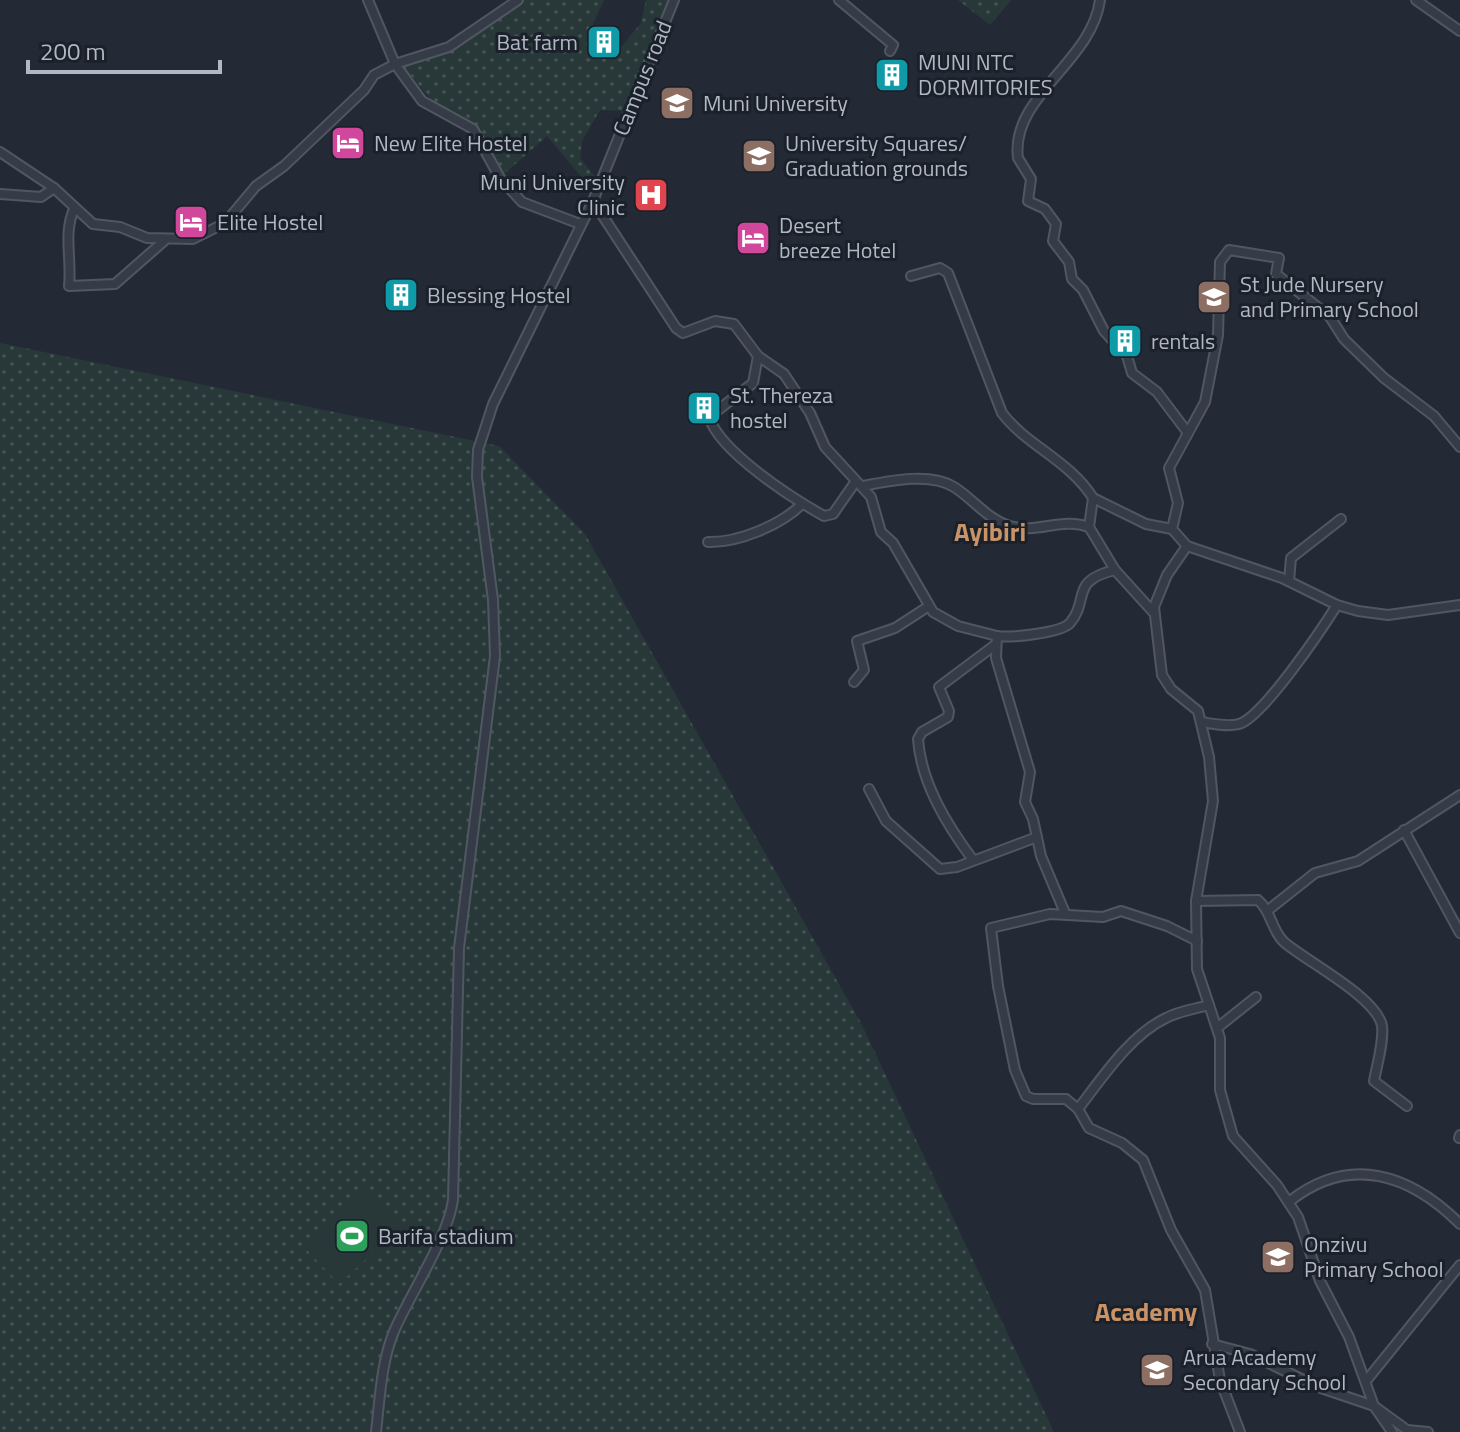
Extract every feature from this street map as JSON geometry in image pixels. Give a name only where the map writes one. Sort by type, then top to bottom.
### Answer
[{"type":"street","points":[[368,0],[395,64],[422,101],[473,129],[500,178],[522,202],[580,224]]},
{"type":"street","points":[[0,152],[54,188],[93,224],[120,227],[147,238],[193,239],[219,228],[252,189],[284,166],[364,90],[374,75],[395,64],[449,47],[518,0]]},
{"type":"street","name":"Campus road","points":[[376,1432],[384,1369],[394,1332],[447,1221],[453,1200],[459,948],[495,656],[493,600],[477,477],[484,427],[593,201],[674,0]]},
{"type":"street","points":[[839,0],[893,45],[890,51]]},
{"type":"street","points":[[1100,0],[1080,49],[1023,117],[1018,158],[1031,179],[1028,201],[1045,209],[1056,224],[1053,241],[1069,262],[1072,279],[1083,290],[1104,331],[1127,356],[1132,373],[1157,392],[1188,433]]},
{"type":"street","points":[[1416,0],[1460,31]]},
{"type":"street","points":[[0,194],[41,197],[54,188]]},
{"type":"street","points":[[593,201],[676,328],[690,332],[715,321],[727,321],[734,324],[758,356],[784,374],[810,413],[825,447],[871,497],[881,532],[893,543],[929,606],[940,618],[996,641],[1065,628],[1073,619],[1083,588],[1093,578],[1115,570]]},
{"type":"street","points":[[74,209],[67,231],[71,264],[69,286],[115,284],[165,240]]},
{"type":"street","points":[[1172,529],[1178,503],[1169,468],[1205,402],[1220,310],[1220,262],[1225,252],[1233,249],[1279,258],[1276,274],[1330,317],[1344,339],[1384,378],[1434,416],[1460,447]]},
{"type":"street","points":[[911,276],[944,269],[1002,413],[1013,427],[1058,458],[1093,498],[1146,524],[1172,529],[1187,546],[1289,581],[1337,605],[1388,615],[1460,605]]},
{"type":"street","points":[[758,356],[753,383],[741,395],[716,410],[709,420],[757,474],[824,516],[833,514],[859,483],[936,480],[954,487],[1010,526],[1044,527],[1067,520],[1089,527]]},
{"type":"street","points":[[1093,498],[1089,527],[1115,570],[1154,613]]},
{"type":"street","points":[[708,542],[758,530],[791,515],[802,504]]},
{"type":"street","points":[[1289,581],[1292,558],[1341,519]]},
{"type":"street","points":[[1187,546],[1156,597],[1154,613],[1162,675],[1171,689],[1196,708],[1202,722],[1213,801],[1196,901],[1197,969],[1222,1051],[1220,1090],[1233,1136],[1290,1201],[1374,1406],[1392,1432]]},
{"type":"street","points":[[1202,722],[1237,725],[1256,713],[1319,635],[1337,605]]},
{"type":"street","points":[[854,682],[862,675],[865,666],[857,641],[895,628],[929,606]]},
{"type":"street","points":[[996,641],[1030,772],[1025,802],[1041,856],[1065,913]]},
{"type":"street","points":[[973,860],[947,824],[924,770],[918,739],[922,732],[948,717],[948,706],[939,687],[996,641]]},
{"type":"street","points":[[869,789],[883,818],[935,867],[952,868],[1037,837]]},
{"type":"street","points":[[1267,911],[1315,873],[1358,861],[1460,795]]},
{"type":"street","points":[[1404,830],[1460,933]]},
{"type":"street","points":[[1196,901],[1256,899],[1267,911],[1281,939],[1322,966],[1379,1018],[1382,1031],[1374,1081],[1407,1106]]},
{"type":"street","points":[[1197,941],[1167,926],[1121,911],[1103,917],[1065,913],[991,928],[998,986],[1015,1070],[1026,1096],[1033,1099],[1066,1099],[1078,1109],[1089,1128],[1135,1152],[1150,1171],[1171,1230],[1205,1290],[1220,1380],[1240,1432]]},
{"type":"street","points":[[1217,1028],[1256,997]]},
{"type":"street","points":[[1078,1109],[1113,1064],[1154,1025],[1177,1013],[1209,1005]]},
{"type":"street","points":[[1290,1201],[1317,1182],[1364,1175],[1390,1176],[1430,1198],[1460,1224]]},
{"type":"street","points":[[1366,1381],[1460,1265]]},
{"type":"street","points":[[1212,1344],[1250,1354],[1318,1387],[1374,1406],[1406,1431],[1428,1432]]},
{"type":"shaded area","points":[[520,0],[604,0],[593,23],[596,44],[617,52],[641,23],[646,0],[672,0],[624,111],[600,110],[582,141],[580,158],[599,182],[594,192],[547,136],[503,175],[479,129],[436,106],[400,62],[430,57]]},
{"type":"shaded area","points":[[958,0],[1011,0],[990,25]]},
{"type":"shaded area","points":[[0,343],[499,446],[585,534],[862,1025],[1054,1432],[0,1432]]},
{"type":"shaded area","name":"Barifa stadium","points":[[366,1188],[402,1227],[339,1284],[303,1246]]},
{"type":"place","name":"Bat farm","points":[[604,42]]},
{"type":"place","name":"MUNI NTC DORMITORIES","points":[[892,75]]},
{"type":"place","name":"Muni University","points":[[677,103]]},
{"type":"place","name":"New Elite Hostel","points":[[348,143]]},
{"type":"place","name":"University Squares/ Graduation grounds","points":[[759,156]]},
{"type":"place","name":"Muni University Clinic","points":[[651,195]]},
{"type":"place","name":"Elite Hostel","points":[[191,222]]},
{"type":"place","name":"Desert breeze Hotel","points":[[753,238]]},
{"type":"place","name":"Blessing Hostel","points":[[401,295]]},
{"type":"place","name":"St Jude Nursery and Primary School","points":[[1214,297]]},
{"type":"place","name":"rentals","points":[[1125,341]]},
{"type":"place","name":"St. Thereza hostel","points":[[704,408]]},
{"type":"place","name":"Barifa stadium","points":[[352,1236]]},
{"type":"place","name":"Onzivu Primary School","points":[[1278,1257]]},
{"type":"place","name":"Arua Academy Secondary School","points":[[1157,1370]]},
{"type":"district","name":"Ayibiri","points":[[990,531]]},
{"type":"district","name":"Academy","points":[[1146,1311]]}]
